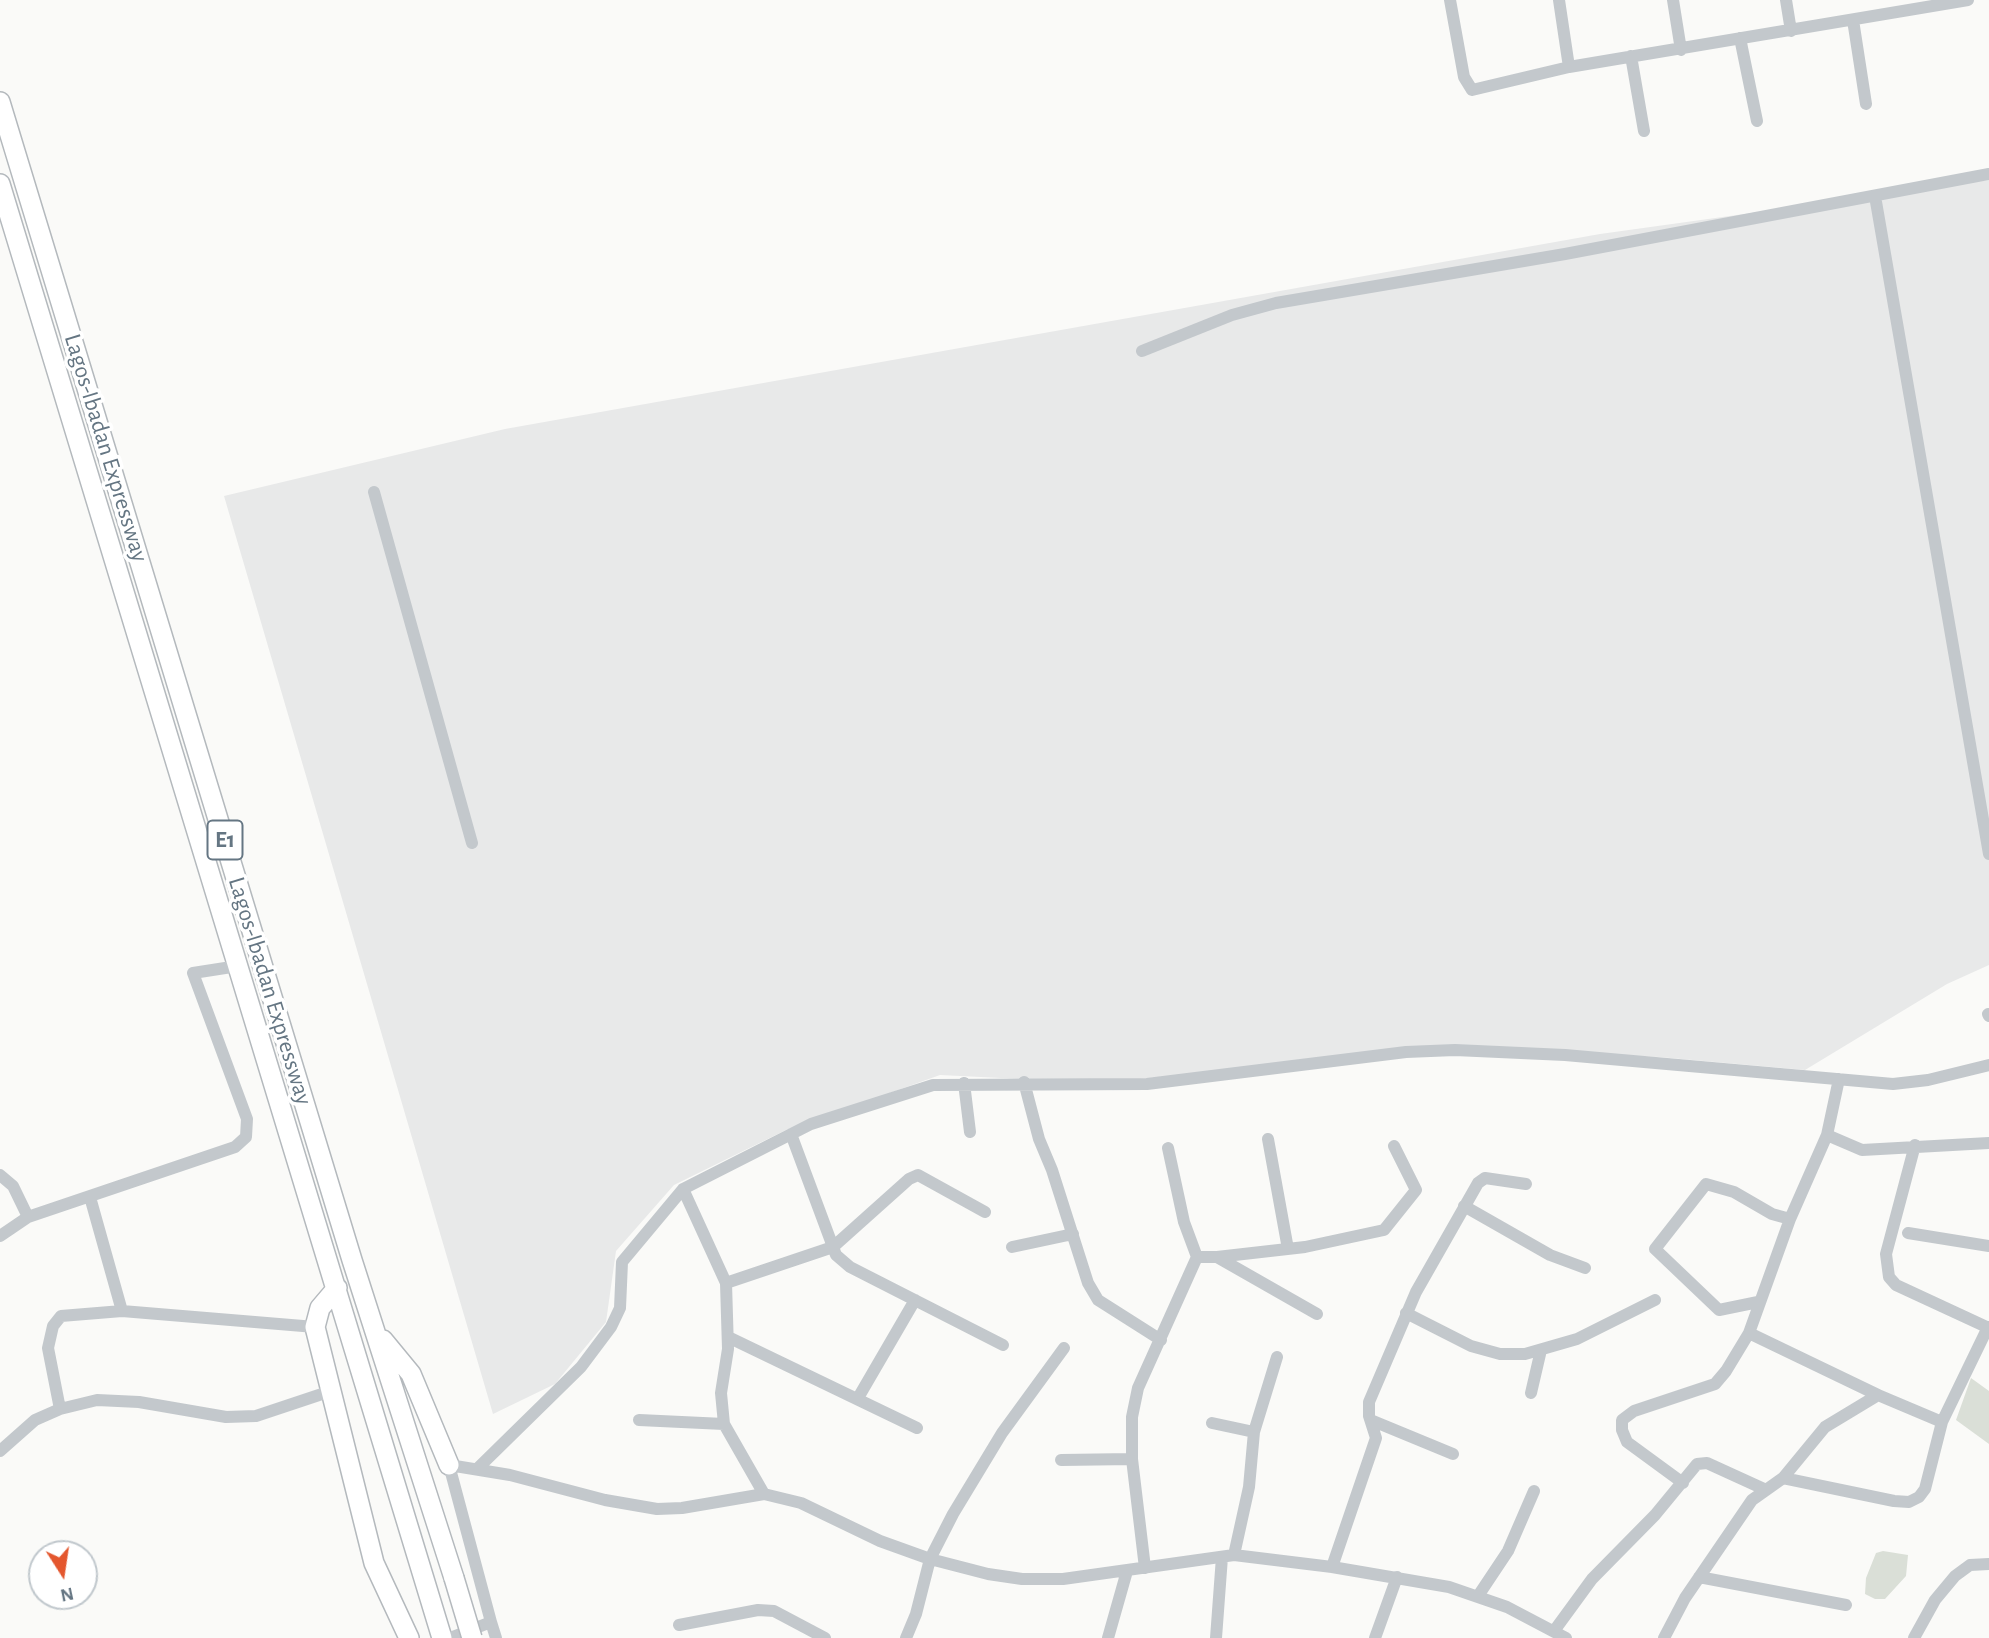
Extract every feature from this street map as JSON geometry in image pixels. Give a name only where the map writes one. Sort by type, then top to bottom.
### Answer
[{"type":"highway","name":"Lagos-Ibadan Expressway","points":[[0,102],[348,1247],[378,1334],[472,1638]]},
{"type":"highway","name":"Lagos-Ibadan Expressway","points":[[0,184],[442,1638]]},
{"type":"highway","points":[[337,1288],[320,1308],[315,1327],[374,1563],[409,1638]]},
{"type":"highway","points":[[378,1334],[411,1374],[449,1465]]},
{"type":"street","points":[[1450,0],[1464,77],[1472,90],[1569,67],[1968,0]]},
{"type":"street","points":[[1559,0],[1569,67]]},
{"type":"street","points":[[1673,0],[1681,50]]},
{"type":"street","points":[[1786,0],[1791,31]]},
{"type":"street","points":[[1853,20],[1866,104]]},
{"type":"street","points":[[1741,38],[1757,121]]},
{"type":"street","points":[[1631,56],[1644,131]]},
{"type":"street","points":[[1142,351],[1232,315],[1276,303],[1989,174]]},
{"type":"street","points":[[1875,196],[1989,854]]},
{"type":"street","points":[[374,492],[472,843]]},
{"type":"street","points":[[0,1236],[28,1217],[235,1147],[246,1137],[247,1119],[193,973],[238,966]]},
{"type":"street","points":[[478,1468],[581,1367],[611,1327],[620,1308],[622,1262],[682,1189],[791,1134],[876,1101],[933,1085],[1024,1082],[1147,1084],[1406,1052],[1455,1050],[1565,1055],[1893,1084],[1928,1080],[1989,1065]]},
{"type":"street","points":[[1683,1483],[1627,1442],[1622,1430],[1622,1420],[1634,1411],[1715,1384],[1749,1333],[1790,1219],[1826,1135],[1839,1079]]},
{"type":"street","points":[[1024,1082],[1039,1139],[1088,1283],[1098,1300],[1161,1340]]},
{"type":"street","points":[[964,1083],[970,1132]]},
{"type":"street","points":[[791,1134],[836,1255],[850,1267],[1003,1345]]},
{"type":"street","points":[[1826,1135],[1861,1150],[1989,1143]]},
{"type":"street","points":[[1268,1139],[1288,1249]]},
{"type":"street","points":[[1783,1478],[1909,1502],[1919,1497],[1925,1489],[1942,1422],[1989,1328],[1896,1285],[1889,1277],[1886,1255],[1914,1145]]},
{"type":"street","points":[[1197,1257],[1288,1249],[1384,1230],[1416,1190],[1394,1146]]},
{"type":"street","points":[[1145,1568],[1132,1459],[1132,1417],[1138,1388],[1197,1257],[1184,1222],[1168,1148]]},
{"type":"street","points":[[0,1175],[13,1186],[28,1217]]},
{"type":"street","points":[[726,1283],[833,1247],[909,1179],[918,1175],[985,1212]]},
{"type":"street","points":[[1332,1567],[1376,1438],[1373,1421],[1369,1416],[1369,1402],[1406,1313],[1478,1183],[1485,1178],[1526,1184]]},
{"type":"street","points":[[1758,1302],[1719,1310],[1655,1249],[1706,1184],[1734,1192],[1772,1214],[1790,1219]]},
{"type":"street","points":[[682,1189],[726,1283],[728,1337],[721,1393],[723,1424],[764,1494]]},
{"type":"street","points":[[90,1197],[122,1311]]},
{"type":"street","points":[[1464,1206],[1550,1255],[1585,1268]]},
{"type":"street","points":[[1908,1233],[1989,1247]]},
{"type":"street","points":[[1012,1247],[1073,1234]]},
{"type":"street","points":[[1217,1257],[1317,1314]]},
{"type":"street","points":[[858,1398],[915,1300]]},
{"type":"street","points":[[1406,1313],[1471,1346],[1500,1354],[1541,1350],[1587,1335],[1655,1300]]},
{"type":"street","points":[[60,1409],[51,1375],[48,1348],[53,1326],[61,1316],[122,1311],[315,1327]]},
{"type":"street","points":[[1749,1333],[1878,1395],[1942,1422]]},
{"type":"street","points":[[728,1337],[917,1428]]},
{"type":"street","points":[[906,1638],[916,1614],[930,1559],[953,1514],[1002,1433],[1064,1348]]},
{"type":"street","points":[[1531,1393],[1541,1350]]},
{"type":"street","points":[[1216,1638],[1228,1556],[1249,1487],[1254,1432],[1277,1357]]},
{"type":"street","points":[[0,1451],[15,1434],[35,1420],[60,1409],[97,1400],[139,1402],[226,1417],[256,1416],[331,1391]]},
{"type":"street","points":[[1664,1638],[1699,1577],[1752,1500],[1783,1478],[1825,1427],[1878,1395]]},
{"type":"street","points":[[639,1420],[723,1424]]},
{"type":"street","points":[[1373,1421],[1453,1454]]},
{"type":"street","points":[[1212,1423],[1254,1432]]},
{"type":"street","points":[[1061,1460],[1132,1459]]},
{"type":"street","points":[[496,1638],[449,1465],[478,1468],[657,1509],[682,1508],[764,1494],[801,1503],[880,1541],[930,1559],[988,1574],[1022,1579],[1063,1579],[1228,1556],[1332,1567],[1449,1587],[1478,1597],[1560,1635],[1592,1578],[1702,1463],[1764,1489]]},
{"type":"street","points":[[1478,1597],[1508,1551],[1534,1491]]},
{"type":"street","points":[[1914,1638],[1935,1600],[1955,1576],[1970,1565],[1989,1564]]},
{"type":"street","points":[[1108,1638],[1127,1571]]},
{"type":"street","points":[[1375,1638],[1397,1577]]},
{"type":"street","points":[[1699,1577],[1846,1605]]},
{"type":"street","points":[[679,1625],[758,1610],[774,1611],[825,1638]]},
{"type":"street","points":[[450,1638],[491,1622]]},
{"type":"shaded area","points":[[1989,180],[1989,965],[1947,984],[1805,1070],[1659,1057],[1435,1047],[1103,1083],[940,1075],[786,1130],[674,1185],[616,1251],[606,1322],[555,1384],[493,1414],[224,496],[505,429],[1600,234]]},
{"type":"shaded area","points":[[1971,1378],[1989,1391],[1989,1444],[1956,1420]]},
{"type":"shaded area","points":[[1883,1551],[1908,1555],[1906,1576],[1885,1599],[1875,1599],[1865,1594],[1866,1578],[1876,1553]]}]
